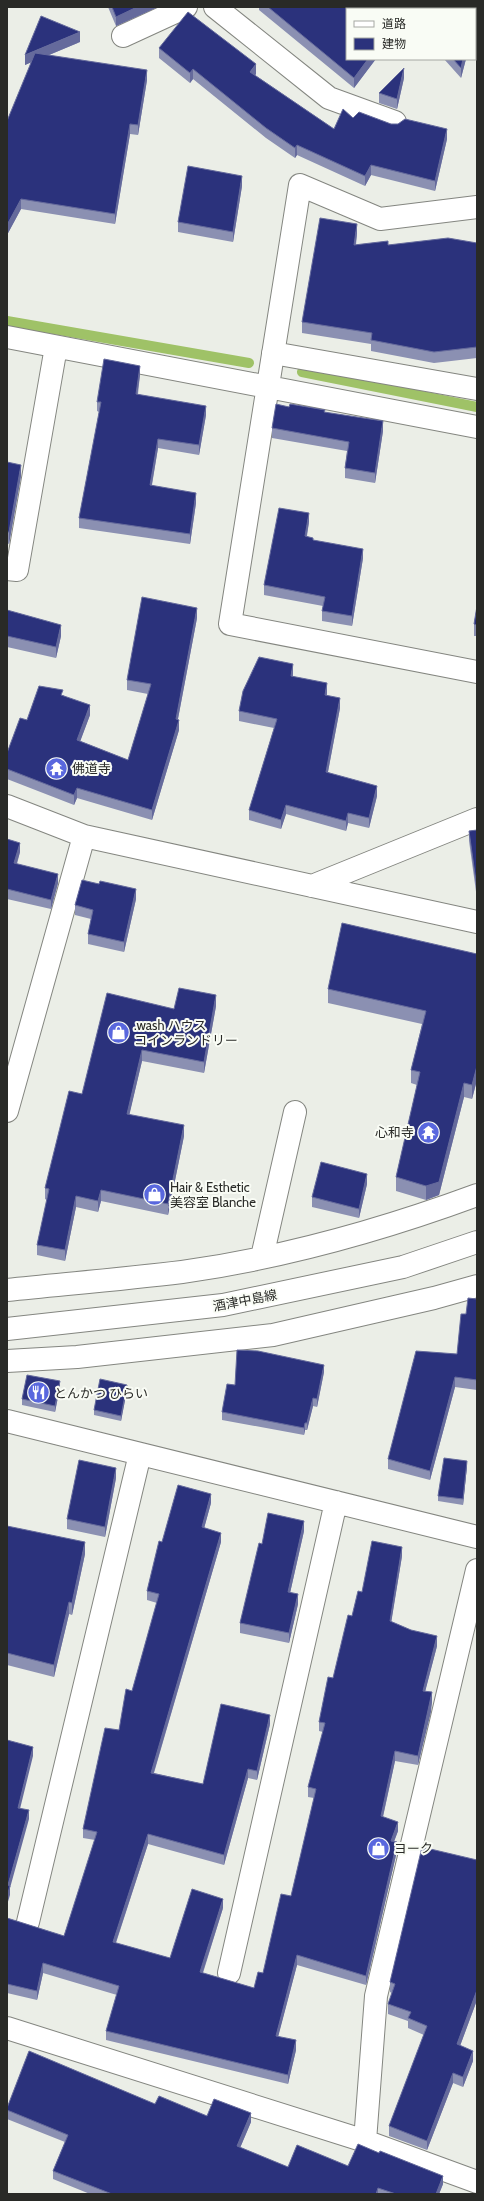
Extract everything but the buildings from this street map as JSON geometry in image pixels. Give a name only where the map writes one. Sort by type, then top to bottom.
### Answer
[{"type":"street","points":[[123,36],[186,7]]},
{"type":"street","points":[[215,7],[328,98],[395,122]]},
{"type":"street","points":[[477,206],[380,220],[300,185],[230,624],[477,672]]},
{"type":"street","points":[[7,337],[477,427]]},
{"type":"street","points":[[7,569],[17,570],[56,346]]},
{"type":"street","points":[[273,353],[477,389]]},
{"type":"street","points":[[7,806],[84,836],[477,922]]},
{"type":"street","points":[[312,886],[477,819]]},
{"type":"street","points":[[7,1111],[84,836]]},
{"type":"street","points":[[262,1256],[295,1112]]},
{"type":"street","points":[[7,1290],[182,1272],[262,1256],[348,1237],[414,1218],[477,1195]]},
{"type":"street","name":"酒津中島線","points":[[7,1329],[222,1305],[403,1267],[477,1242]]},
{"type":"street","points":[[7,1361],[85,1356],[273,1335],[434,1298],[477,1286]]},
{"type":"street","points":[[7,1420],[477,1537]]},
{"type":"street","points":[[28,1922],[140,1454]]},
{"type":"street","points":[[229,1973],[336,1502]]},
{"type":"street","points":[[366,2141],[376,1996],[477,1570]]},
{"type":"street","points":[[7,2028],[366,2141],[477,2182]]},
{"type":"waterway","points":[[7,321],[249,363]]},
{"type":"waterway","points":[[302,372],[477,407]]},
{"type":"place","name":"佛道寺","points":[[57,768]]},
{"type":"place","name":".wash ハウス コインランドリー","points":[[119,1032]]},
{"type":"place","name":"心和寺","points":[[429,1132]]},
{"type":"place","name":"Hair & Esthetic 美容室 Blanche","points":[[155,1194]]},
{"type":"place","name":"とんかつ ひらい","points":[[38,1393]]},
{"type":"place","name":"ヨーク","points":[[378,1848]]}]
